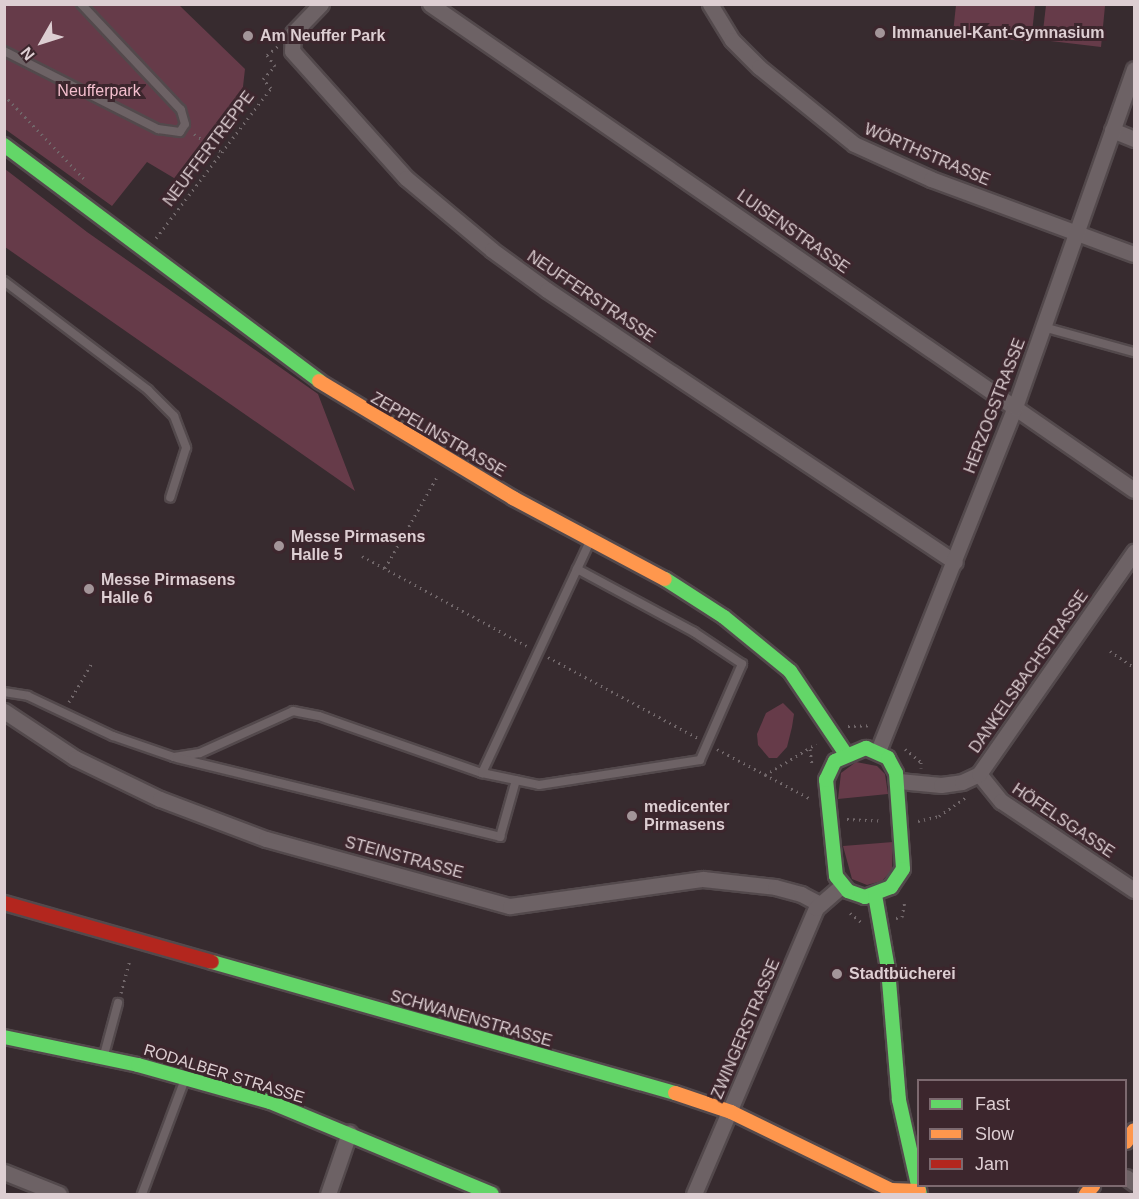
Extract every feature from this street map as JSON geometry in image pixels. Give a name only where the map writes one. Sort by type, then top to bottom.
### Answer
[{"type":"street","name":"NEUFFERSTRASSE","points":[[321,4],[297,28],[292,51],[406,178],[547,290],[955,562]]},
{"type":"street","name":"LUISENSTRASSE","points":[[430,4],[1134,490]]},
{"type":"street","name":"WÖRTHSTRASSE","points":[[710,4],[732,40],[759,67],[840,136],[895,165],[1075,234],[1134,254]]},
{"type":"street","name":"HERZOGSTRASSE","points":[[878,752],[888,734],[1015,407],[1134,69]]},
{"type":"street","points":[[1112,130],[1134,139]]},
{"type":"street","name":"ZEPPELINSTRASSE","points":[[4,145],[342,398],[484,482],[592,538],[682,589],[763,647],[790,671],[845,753]]},
{"type":"street","name":"DANKELSBACHSTRASSE","points":[[899,781],[962,782],[982,779],[1134,552]]},
{"type":"street","name":"STEINSTRASSE","points":[[4,711],[75,758],[160,799],[266,838],[510,906],[703,879],[775,887],[824,900]]},
{"type":"street","points":[[856,749],[878,752],[893,765],[899,781],[900,876],[875,895],[856,895],[841,886],[834,870],[826,780],[829,769],[845,753],[856,749]]},
{"type":"street","name":"HÖFELSGASSE","points":[[982,779],[1000,801],[1134,890]]},
{"type":"street","points":[[824,900],[841,886]]},
{"type":"street","points":[[875,895],[888,969],[899,1100],[917,1184]]},
{"type":"street","name":"ZWINGERSTRASSE","points":[[694,1194],[824,900]]},
{"type":"street","name":"SCHWANENSTRASSE","points":[[4,903],[731,1112],[891,1190],[919,1193]]},
{"type":"street","name":"RODALBER STRASSE","points":[[4,1037],[104,1056],[270,1102],[492,1194]]},
{"type":"street","points":[[328,1194],[349,1133]]},
{"type":"street","points":[[4,1172],[59,1194]]},
{"type":"lane","points":[[4,51],[158,129],[172,134],[184,129],[181,110],[81,4]]},
{"type":"lane","points":[[4,281],[148,390],[174,416],[186,448],[170,498]]},
{"type":"lane","points":[[1044,327],[1134,352]]},
{"type":"lane","points":[[482,773],[592,538]]},
{"type":"lane","points":[[174,757],[200,753],[293,711],[319,716],[482,773],[539,785],[652,770],[700,760],[741,664],[694,632],[577,569]]},
{"type":"lane","points":[[4,692],[28,696],[113,736],[174,757],[500,837],[516,780]]},
{"type":"lane","points":[[104,1056],[118,1003]]},
{"type":"lane","points":[[142,1194],[185,1078]]},
{"type":"path","name":"NEUFFERTREPPE","points":[[162,231],[220,151],[271,88],[263,79],[275,66],[267,55]]},
{"type":"path","points":[[4,95],[90,184]]},
{"type":"path","points":[[184,129],[220,151]]},
{"type":"path","points":[[384,568],[435,481]]},
{"type":"path","points":[[1110,651],[1134,667]]},
{"type":"path","points":[[71,698],[92,663]]},
{"type":"path","points":[[765,775],[848,726],[876,725],[921,762],[920,782]]},
{"type":"path","points":[[706,742],[815,801]]},
{"type":"path","points":[[829,819],[900,824],[939,816],[982,779]]},
{"type":"path","points":[[915,832],[918,812]]},
{"type":"path","points":[[824,900],[865,925],[902,917],[906,897]]},
{"type":"path","points":[[118,1003],[129,960]]},
{"type":"green space","name":"Neufferpark","points":[[5,5],[179,5],[245,69],[240,113],[184,184],[147,162],[112,206],[5,129]]},
{"type":"green space","points":[[956,5],[1035,5],[1031,42],[953,33]]},
{"type":"green space","points":[[1046,5],[1105,6],[1101,47],[1042,40]]},
{"type":"green space","points":[[5,169],[87,232],[318,394],[355,491],[5,247]]},
{"type":"green space","points":[[783,703],[794,714],[787,747],[777,758],[769,758],[758,745],[757,734],[766,713]]},
{"type":"green space","points":[[856,762],[877,766],[885,774],[888,794],[838,799],[841,773]]},
{"type":"green space","points":[[893,842],[892,870],[882,881],[867,885],[852,879],[843,846]]},
{"type":"traffic: fast","points":[[4,145],[319,381]]},
{"type":"traffic: fast","points":[[665,579],[724,617],[790,671],[845,753]]},
{"type":"traffic: fast","points":[[866,748],[888,758],[896,773],[903,869],[891,887],[865,897],[848,891],[836,876],[826,780],[835,761],[866,748]]},
{"type":"traffic: fast","points":[[875,895],[888,969],[899,1100],[917,1181]]},
{"type":"traffic: fast","points":[[212,962],[675,1093]]},
{"type":"traffic: fast","points":[[4,1037],[138,1065],[270,1102],[492,1194]]},
{"type":"traffic: fast","points":[[918,1187],[920,1194]]},
{"type":"traffic: slow","points":[[319,381],[513,498],[665,579]]},
{"type":"traffic: slow","points":[[675,1093],[731,1112],[891,1190],[919,1191]]},
{"type":"traffic: slow","points":[[1127,1140],[1134,1130]]},
{"type":"traffic: slow","points":[[1086,1194],[1092,1187]]},
{"type":"traffic: jam","points":[[4,903],[212,962]]},
{"type":"place","name":"Immanuel-Kant-Gymnasium","points":[[880,33]]},
{"type":"place","name":"Am Neuffer Park","points":[[248,36]]},
{"type":"place","name":"Messe Pirmasens Halle 5","points":[[279,546]]},
{"type":"place","name":"Messe Pirmasens Halle 6","points":[[89,589]]},
{"type":"place","name":"medicenter Pirmasens","points":[[632,816]]},
{"type":"place","name":"Stadtbücherei","points":[[837,974]]}]
